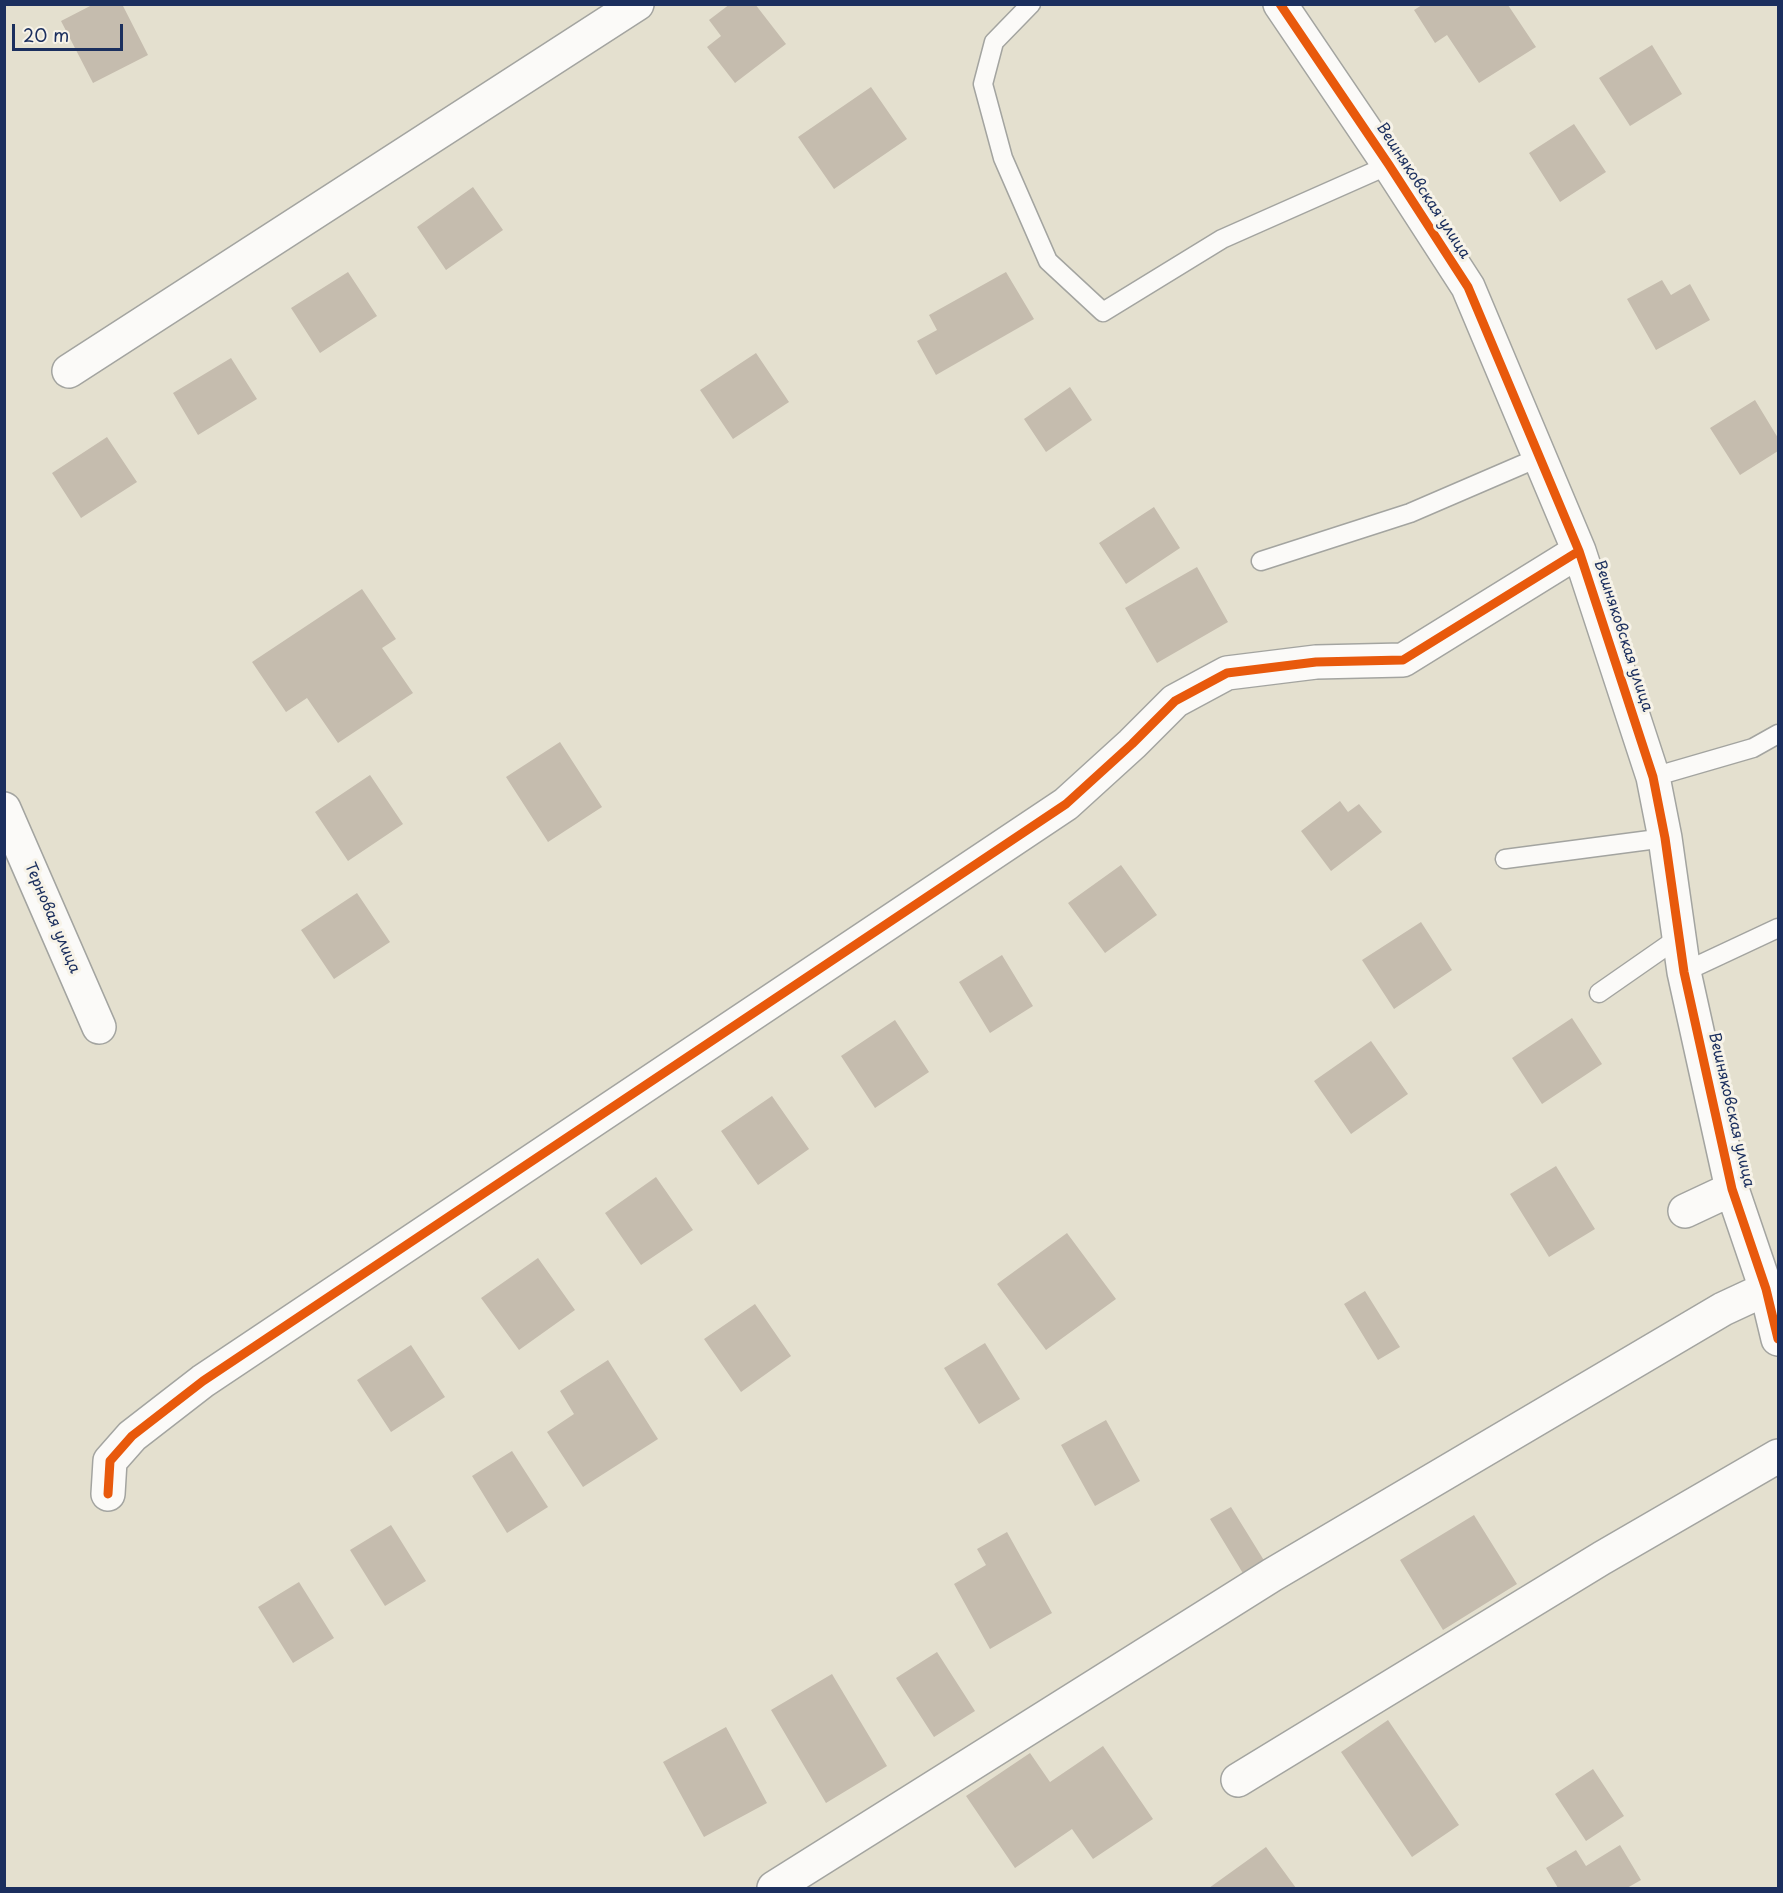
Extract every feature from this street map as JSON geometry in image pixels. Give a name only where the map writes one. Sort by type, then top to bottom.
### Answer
[{"type":"street","points":[[69,371],[637,4]]},
{"type":"street","name":"Вешняковская улица","points":[[1280,4],[1389,165],[1467,287],[1579,551],[1653,777],[1665,837],[1684,972],[1732,1189],[1766,1289],[1779,1339]]},
{"type":"street","points":[[108,1494],[110,1461],[132,1436],[203,1381],[1066,804],[1132,744],[1175,700],[1227,673],[1316,663],[1403,660],[1579,551]]},
{"type":"street","name":"Терновая улица","points":[[4,808],[99,1028]]},
{"type":"street","points":[[1685,1211],[1732,1189]]},
{"type":"street","points":[[774,1888],[1272,1575],[1723,1309],[1766,1289]]},
{"type":"street","points":[[1238,1780],[1602,1557],[1779,1456]]},
{"type":"lane","points":[[1031,4],[994,42],[983,84],[1003,158],[1048,261],[1103,312],[1222,239],[1389,165]]},
{"type":"lane","points":[[1261,561],[1410,513],[1540,457]]},
{"type":"lane","points":[[1653,777],[1752,748],[1779,734]]},
{"type":"lane","points":[[1505,859],[1665,837]]},
{"type":"lane","points":[[1684,972],[1779,928]]},
{"type":"lane","points":[[1599,993],[1678,938]]},
{"type":"building","points":[[94,4],[122,4],[148,55],[93,83],[61,21]]},
{"type":"building","points":[[730,4],[755,4],[786,44],[735,83],[707,47],[721,36],[709,20]]},
{"type":"building","points":[[1422,5],[1508,5],[1536,47],[1479,83],[1447,35],[1435,43],[1414,10]]},
{"type":"building","points":[[1652,45],[1682,94],[1630,126],[1599,78]]},
{"type":"building","points":[[871,87],[907,139],[834,189],[798,137]]},
{"type":"building","points":[[1574,124],[1606,172],[1560,202],[1529,153]]},
{"type":"building","points":[[473,187],[503,230],[446,270],[417,227]]},
{"type":"building","points":[[348,272],[377,316],[320,353],[291,308]]},
{"type":"building","points":[[1006,272],[1034,319],[936,375],[917,341],[937,330],[929,315]]},
{"type":"building","points":[[1662,280],[1671,295],[1690,284],[1710,320],[1656,350],[1627,299]]},
{"type":"building","points":[[756,353],[789,402],[733,439],[700,390]]},
{"type":"building","points":[[231,358],[257,399],[198,435],[173,393]]},
{"type":"building","points":[[1070,387],[1092,420],[1046,452],[1024,419]]},
{"type":"building","points":[[1755,400],[1778,438],[1778,451],[1740,475],[1710,428]]},
{"type":"building","points":[[107,437],[137,482],[81,518],[52,473]]},
{"type":"building","points":[[1154,507],[1180,548],[1126,584],[1099,543]]},
{"type":"building","points":[[1197,567],[1228,622],[1157,663],[1125,608]]},
{"type":"building","points":[[362,589],[396,639],[382,648],[413,693],[338,743],[307,698],[286,712],[252,662]]},
{"type":"building","points":[[560,742],[602,807],[548,842],[506,777]]},
{"type":"building","points":[[370,775],[403,824],[348,861],[315,812]]},
{"type":"building","points":[[1340,801],[1348,812],[1359,804],[1382,832],[1331,871],[1301,831]]},
{"type":"building","points":[[1121,865],[1157,915],[1105,953],[1068,903]]},
{"type":"building","points":[[357,893],[390,942],[334,979],[301,930]]},
{"type":"building","points":[[1421,922],[1452,970],[1394,1009],[1362,960]]},
{"type":"building","points":[[1002,955],[1033,1006],[990,1033],[959,982]]},
{"type":"building","points":[[1572,1018],[1602,1064],[1542,1104],[1512,1058]]},
{"type":"building","points":[[895,1020],[929,1072],[875,1108],[841,1056]]},
{"type":"building","points":[[1371,1041],[1408,1094],[1351,1134],[1314,1081]]},
{"type":"building","points":[[772,1096],[809,1149],[758,1185],[721,1131]]},
{"type":"building","points":[[1556,1166],[1595,1229],[1549,1257],[1510,1194]]},
{"type":"building","points":[[656,1177],[693,1230],[641,1265],[605,1213]]},
{"type":"building","points":[[1067,1233],[1116,1299],[1046,1350],[997,1284]]},
{"type":"building","points":[[538,1258],[575,1310],[519,1350],[481,1298]]},
{"type":"building","points":[[1365,1291],[1400,1347],[1378,1360],[1344,1304]]},
{"type":"building","points":[[755,1304],[791,1356],[741,1392],[704,1339]]},
{"type":"building","points":[[985,1343],[1020,1399],[979,1424],[944,1368]]},
{"type":"building","points":[[411,1345],[445,1397],[391,1432],[357,1380]]},
{"type":"building","points":[[608,1360],[658,1439],[583,1487],[547,1432],[574,1414],[560,1391]]},
{"type":"building","points":[[1106,1420],[1140,1481],[1095,1506],[1061,1445]]},
{"type":"building","points":[[512,1451],[548,1507],[507,1533],[472,1476]]},
{"type":"building","points":[[1231,1507],[1265,1562],[1244,1575],[1210,1519]]},
{"type":"building","points":[[1474,1515],[1517,1584],[1443,1630],[1400,1560]]},
{"type":"building","points":[[391,1525],[426,1581],[385,1606],[350,1550]]},
{"type":"building","points":[[1007,1532],[1052,1613],[990,1649],[954,1584],[986,1565],[977,1549]]},
{"type":"building","points":[[299,1582],[334,1638],[293,1663],[258,1607]]},
{"type":"building","points":[[937,1652],[975,1711],[934,1737],[896,1678]]},
{"type":"building","points":[[832,1674],[887,1766],[826,1803],[771,1710]]},
{"type":"building","points":[[1388,1720],[1459,1825],[1412,1857],[1341,1752]]},
{"type":"building","points":[[726,1727],[767,1803],[704,1837],[663,1762]]},
{"type":"building","points":[[1103,1746],[1153,1819],[1093,1859],[1072,1829],[1015,1868],[966,1796],[1030,1753],[1050,1782]]},
{"type":"building","points":[[1593,1769],[1624,1816],[1586,1841],[1555,1794]]},
{"type":"building","points":[[1620,1845],[1641,1880],[1627,1888],[1558,1888],[1546,1868],[1576,1850],[1586,1866]]},
{"type":"building","points":[[1266,1847],[1296,1888],[1209,1888]]},
{"type":"cycle path","points":[[1280,4],[1468,287],[1579,551],[1653,777],[1665,838],[1684,972],[1732,1189],[1766,1289],[1778,1339]]},
{"type":"cycle path","points":[[108,1494],[110,1461],[132,1436],[203,1381],[1066,804],[1175,701],[1227,673],[1316,662],[1403,660],[1579,551]]}]
